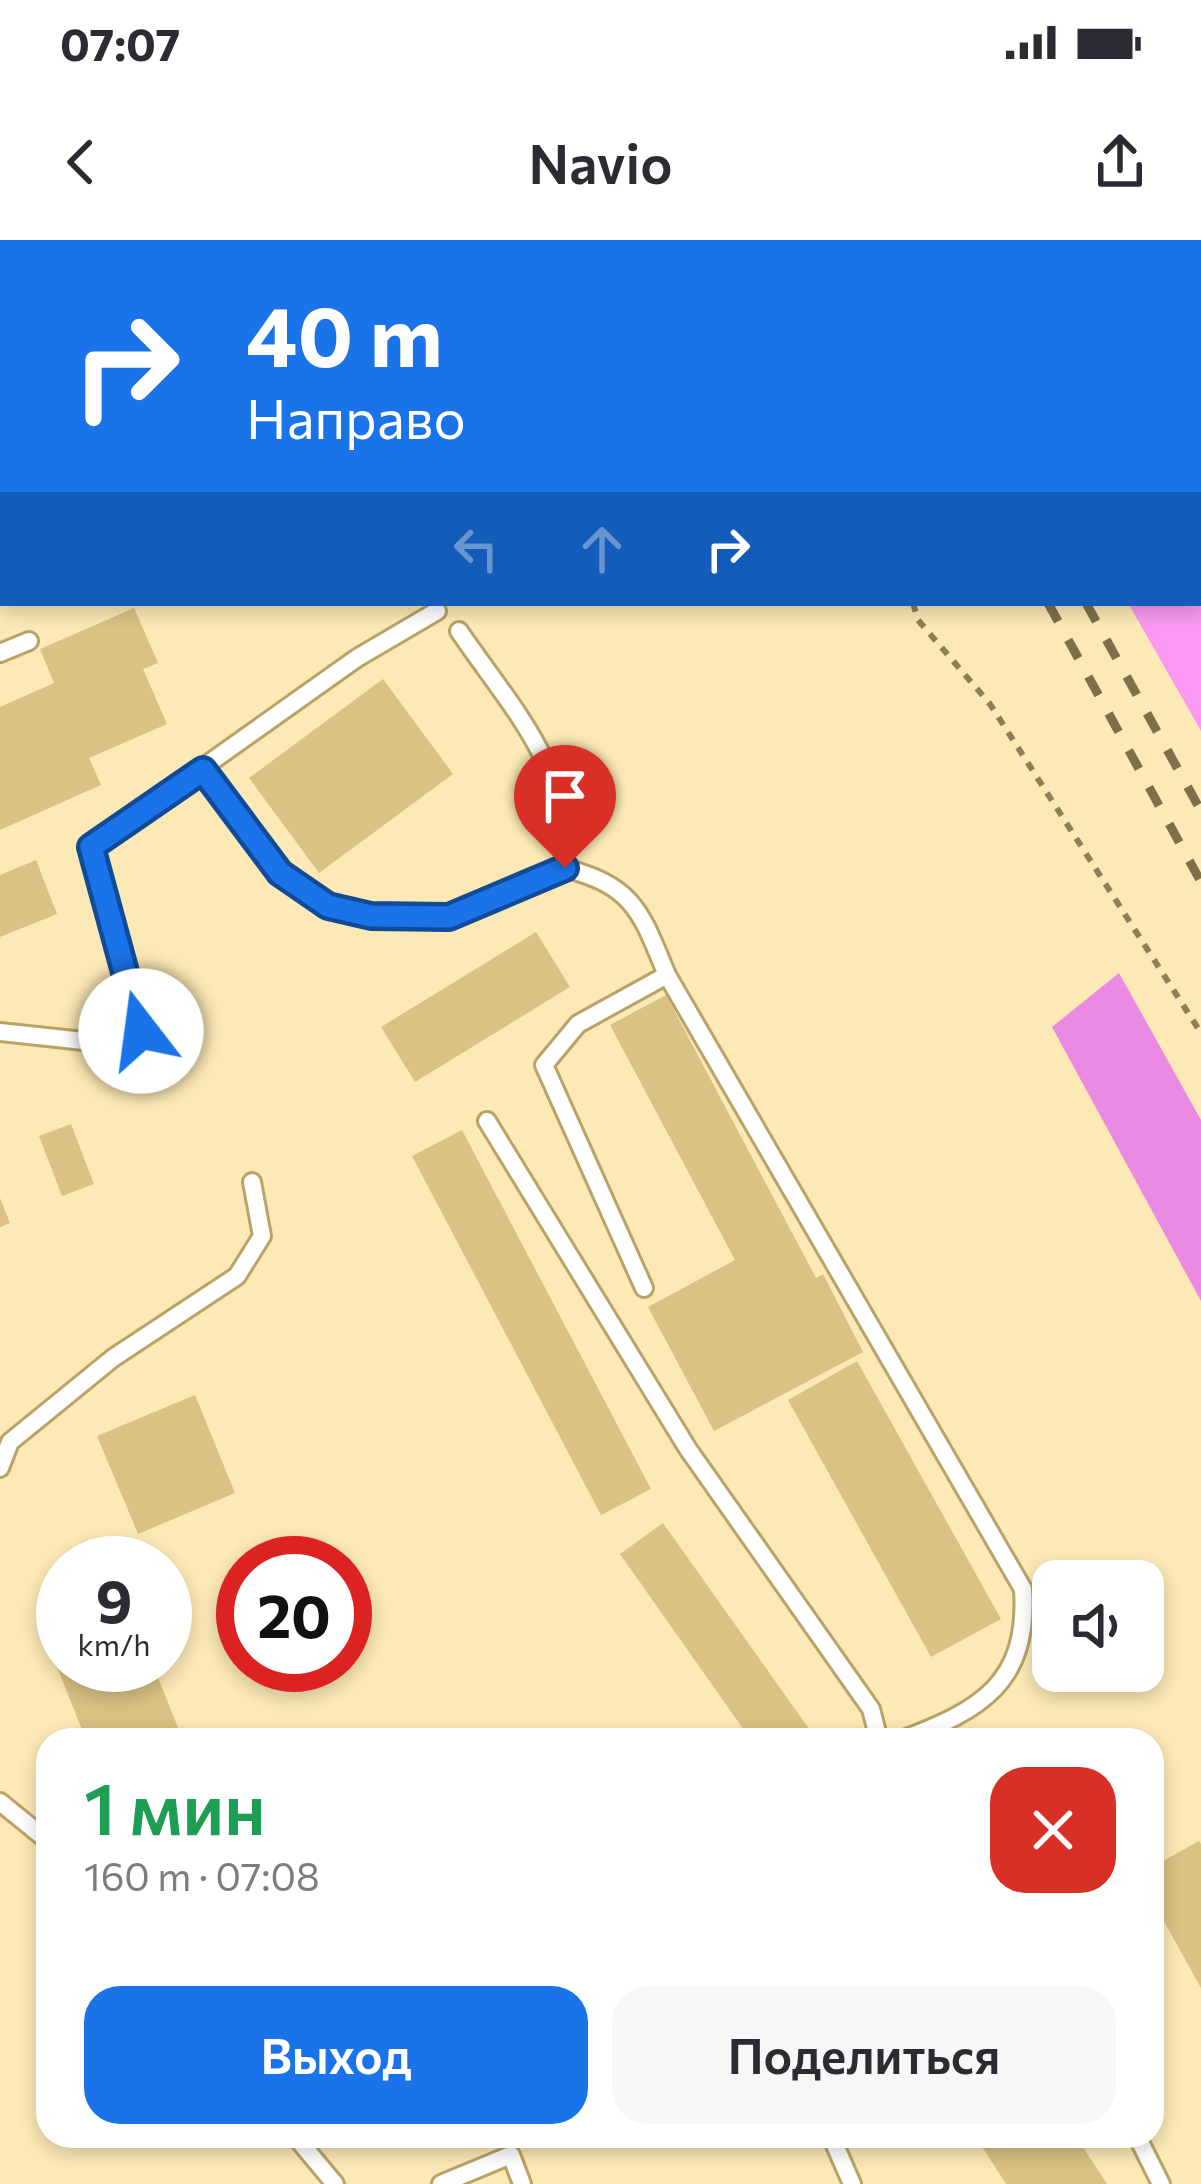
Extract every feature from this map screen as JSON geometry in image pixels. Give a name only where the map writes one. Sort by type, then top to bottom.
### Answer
[{"type":"lane","points":[[0,1031],[139,1047],[141,1031],[91,847],[357,658],[437,611]]},
{"type":"lane","points":[[459,631],[546,760],[568,825],[565,868]]},
{"type":"lane","points":[[0,653],[29,641]]},
{"type":"lane","points":[[203,770],[280,873],[328,906],[371,916],[449,917],[565,868],[602,878],[638,906],[667,975],[1023,1588],[1026,1627],[1000,1689],[958,1719],[934,1728]]},
{"type":"lane","points":[[644,1288],[544,1065],[578,1024],[667,975]]},
{"type":"lane","points":[[488,1121],[688,1449],[871,1709],[876,1728]]},
{"type":"lane","points":[[0,1468],[10,1442],[113,1358],[237,1276],[262,1236],[252,1182]]},
{"type":"lane","points":[[0,1802],[36,1831]]},
{"type":"lane","points":[[306,2148],[335,2184]]},
{"type":"lane","points":[[836,2148],[852,2184]]},
{"type":"lane","points":[[1143,2148],[1161,2184]]},
{"type":"lane","points":[[441,2184],[511,2156],[522,2184]]},
{"type":"path","points":[[914,606],[919,620],[990,704],[1201,1033]]},
{"type":"shaded area","points":[[1130,606],[1201,606],[1201,731]]},
{"type":"shaded area","points":[[1119,973],[1201,1120],[1201,1301],[1052,1027]]},
{"type":"building","points":[[134,608],[158,663],[143,669],[167,724],[89,758],[101,785],[0,830],[0,707],[54,683],[40,649]]},
{"type":"building","points":[[383,679],[453,774],[319,873],[249,778]]},
{"type":"building","points":[[36,860],[57,914],[0,937],[0,875]]},
{"type":"building","points":[[536,932],[570,987],[415,1082],[381,1027]]},
{"type":"building","points":[[666,995],[816,1278],[823,1274],[863,1352],[714,1431],[648,1307],[735,1260],[610,1025]]},
{"type":"building","points":[[71,1124],[94,1184],[62,1196],[39,1136]]},
{"type":"building","points":[[462,1130],[651,1489],[601,1515],[412,1156]]},
{"type":"building","points":[[0,1198],[10,1223],[0,1227]]},
{"type":"building","points":[[857,1361],[1001,1619],[931,1657],[788,1400]]},
{"type":"building","points":[[195,1395],[235,1493],[138,1534],[97,1436]]},
{"type":"building","points":[[663,1523],[808,1728],[743,1728],[620,1554]]},
{"type":"building","points":[[67,1692],[164,1692],[178,1728],[81,1728]]},
{"type":"building","points":[[1201,1844],[1201,1988],[1164,1922],[1164,1860]]},
{"type":"building","points":[[983,2148],[1084,2148],[1107,2184],[1006,2184]]},
{"type":"railway","points":[[1050,606],[1201,882]]},
{"type":"railway","points":[[1088,606],[1201,811]]},
{"type":"route","points":[[141,1031],[91,847],[203,770],[280,873],[328,906],[371,916],[449,917],[565,868]]}]
